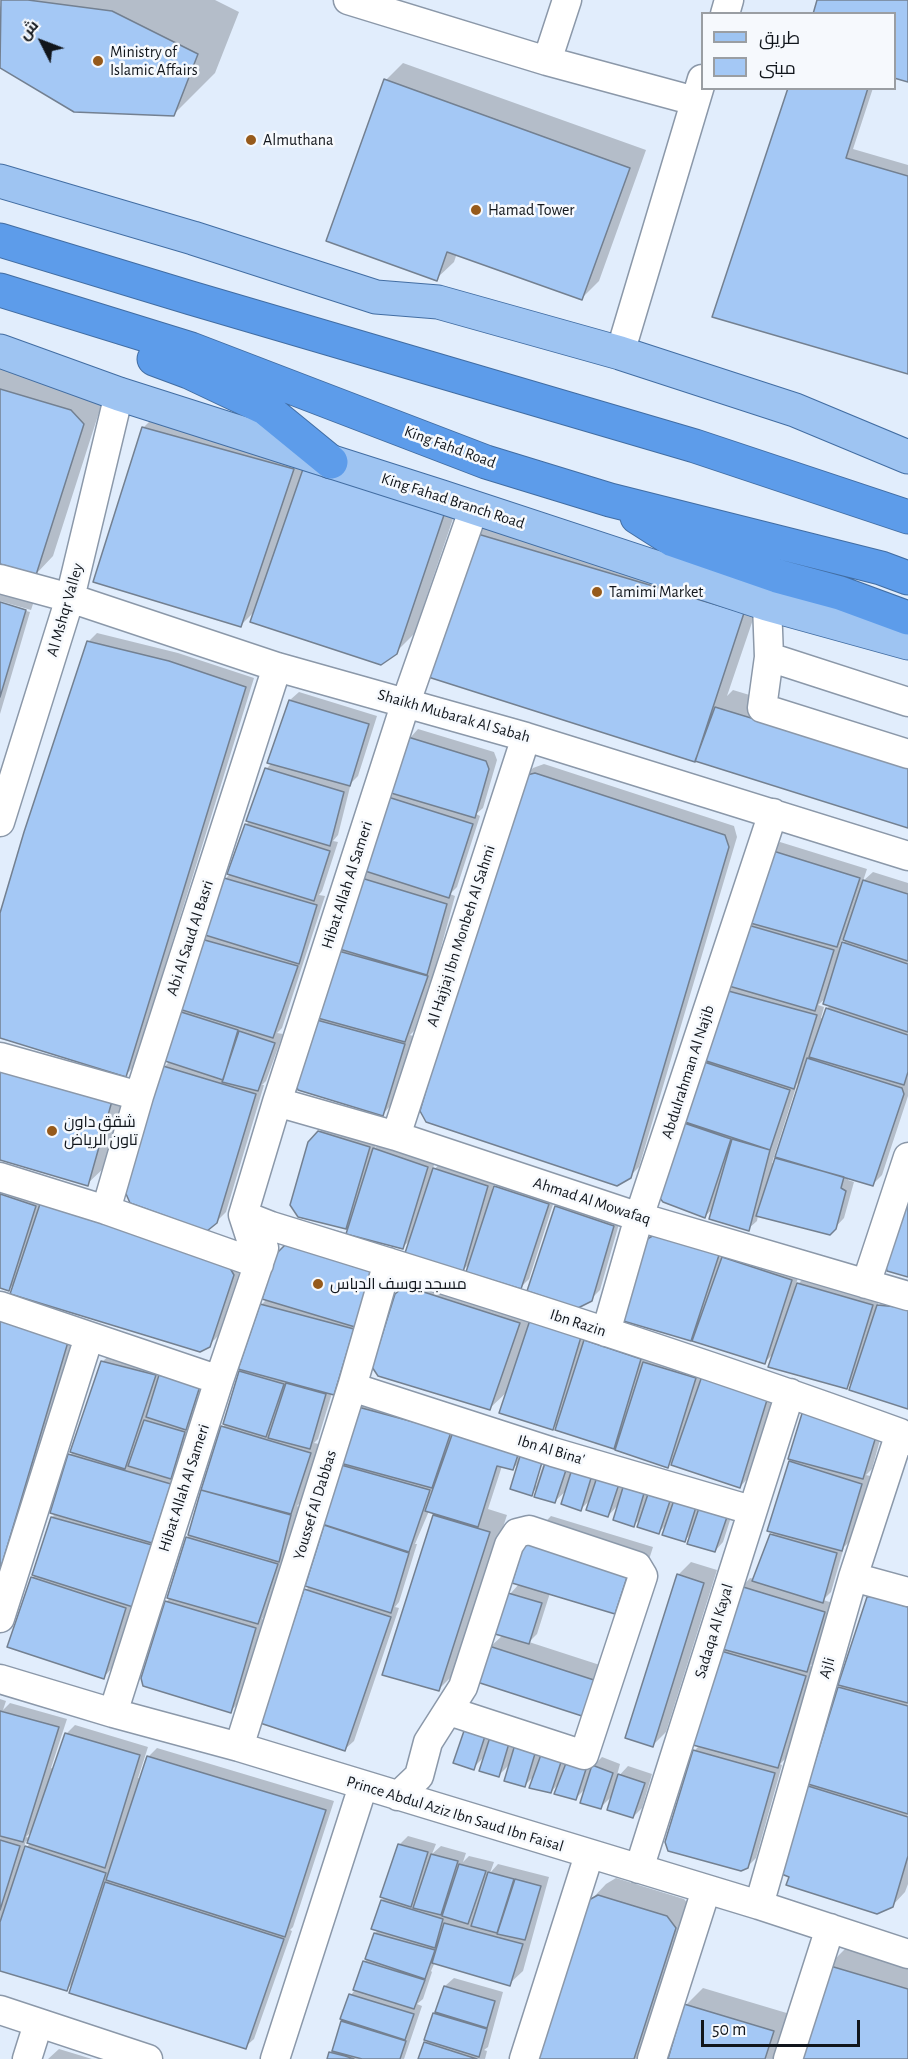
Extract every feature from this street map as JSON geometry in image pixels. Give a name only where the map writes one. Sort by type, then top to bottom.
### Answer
[{"type":"highway","points":[[0,240],[202,302],[695,446],[908,517]]},
{"type":"highway","name":"King Fahd Road","points":[[0,290],[190,349],[486,462],[610,500],[881,568],[908,578]]},
{"type":"highway","points":[[75,313],[143,355],[189,372],[265,408],[331,462]]},
{"type":"highway","points":[[795,481],[845,484],[908,501]]},
{"type":"highway","points":[[610,500],[673,540],[777,576],[840,593],[908,618]]},
{"type":"main road","points":[[0,181],[192,238],[376,297],[438,302],[620,353],[908,446]]},
{"type":"main road","name":"King Fahad Branch Road","points":[[0,351],[119,394],[767,604],[908,643]]},
{"type":"main road","points":[[795,410],[908,457]]},
{"type":"street","points":[[348,0],[404,8],[547,61],[699,90],[620,353]]},
{"type":"street","points":[[547,61],[567,0]]},
{"type":"street","name":"Al Mshqr Valley","points":[[0,822],[70,598],[119,394]]},
{"type":"street","name":"Hibat Allah Al Sameri","points":[[243,1215],[277,1102],[406,702],[474,508]]},
{"type":"street","name":"Shaikh Mubarak Al Sabah","points":[[0,579],[70,598],[277,667],[526,737],[908,856]]},
{"type":"street","points":[[767,604],[769,657],[762,708],[908,754]]},
{"type":"street","points":[[769,657],[908,702]]},
{"type":"street","name":"Abi Al Saud Al Basri","points":[[106,1210],[139,1096],[277,667]]},
{"type":"street","name":"Al Hajjaj Ibn Monbeh Al Sahmi","points":[[396,1136],[526,737]]},
{"type":"street","name":"Abdulrahman Al Najib","points":[[606,1332],[639,1217],[773,813]]},
{"type":"street","points":[[0,1057],[139,1096]]},
{"type":"street","name":"Ahmad Al Mowafaq","points":[[277,1102],[396,1136],[639,1217],[908,1296]]},
{"type":"street","points":[[866,1284],[908,1157]]},
{"type":"street","points":[[0,1177],[106,1210],[259,1264]]},
{"type":"street","points":[[243,1215],[259,1264]]},
{"type":"street","name":"Ibn Razin","points":[[243,1215],[790,1393],[904,1437]]},
{"type":"street","name":"Hibat Allah Al Sameri","points":[[113,1713],[219,1380],[271,1226]]},
{"type":"street","name":"Youssef Al Dabbas","points":[[239,1747],[352,1387],[388,1262]]},
{"type":"street","points":[[0,1306],[219,1380]]},
{"type":"street","points":[[0,1618],[89,1337]]},
{"type":"street","name":"Ibn Al Bina'","points":[[352,1387],[553,1452],[751,1510]]},
{"type":"street","name":"Sadaqa Al Kayal","points":[[639,1869],[790,1393]]},
{"type":"street","name":"Ajli","points":[[759,1905],[854,1577],[904,1437]]},
{"type":"street","points":[[398,1796],[419,1776],[428,1742],[463,1687],[509,1545],[517,1533],[529,1530],[637,1566],[642,1571],[643,1576],[584,1755],[449,1711]]},
{"type":"street","points":[[854,1577],[908,1592]]},
{"type":"street","name":"Prince Abdul Aziz Ibn Saud Ibn Faisal","points":[[0,1679],[239,1747],[830,1928],[906,1948]]},
{"type":"street","points":[[274,2059],[363,1786]]},
{"type":"street","points":[[524,2059],[589,1855]]},
{"type":"street","points":[[652,2059],[706,1890]]},
{"type":"street","points":[[788,2059],[830,1928]]},
{"type":"street","points":[[0,2010],[148,2059]]},
{"type":"street","points":[[27,2059],[38,2024]]},
{"type":"building","name":"Ministry of Islamic Affairs","points":[[1,0],[28,0],[112,11],[198,54],[174,116],[74,112],[0,68]]},
{"type":"building","points":[[817,0],[908,0],[908,82],[896,79],[896,12],[814,12]]},
{"type":"building","name":"Hamad Tower","points":[[384,79],[630,168],[582,300],[447,252],[437,281],[326,241]]},
{"type":"building","points":[[787,90],[867,90],[846,158],[908,176],[908,374],[712,317]]},
{"type":"building","points":[[0,389],[71,410],[84,424],[36,575],[0,564]]},
{"type":"building","points":[[142,427],[294,469],[241,627],[93,582]]},
{"type":"building","points":[[303,469],[445,512],[397,654],[381,665],[250,622]]},
{"type":"building","points":[[471,532],[744,613],[695,762],[425,676]]},
{"type":"building","points":[[0,602],[26,610],[0,697]]},
{"type":"building","points":[[87,641],[169,661],[246,687],[126,1077],[0,1038],[0,913],[24,832]]},
{"type":"building","points":[[289,700],[369,724],[350,786],[267,763]]},
{"type":"building","points":[[715,707],[908,766],[908,828],[695,761]]},
{"type":"building","points":[[408,737],[486,761],[489,769],[475,818],[391,793]]},
{"type":"building","points":[[265,768],[344,792],[330,846],[246,821]]},
{"type":"building","points":[[535,773],[725,835],[729,847],[631,1178],[617,1186],[426,1122],[420,1111],[459,976],[523,776]]},
{"type":"building","points":[[388,797],[473,824],[449,898],[362,870]]},
{"type":"building","points":[[245,824],[330,851],[314,901],[227,874]]},
{"type":"building","points":[[770,850],[860,878],[837,947],[743,921]]},
{"type":"building","points":[[358,877],[447,904],[427,975],[336,948]]},
{"type":"building","points":[[224,878],[317,905],[299,964],[205,935]]},
{"type":"building","points":[[863,880],[908,894],[908,961],[843,940]]},
{"type":"building","points":[[741,923],[834,950],[815,1011],[722,984]]},
{"type":"building","points":[[201,939],[298,966],[273,1038],[179,1009]]},
{"type":"building","points":[[842,942],[908,964],[908,1032],[823,1004]]},
{"type":"building","points":[[335,950],[428,976],[405,1042],[314,1017]]},
{"type":"building","points":[[721,989],[817,1015],[794,1089],[697,1058]]},
{"type":"building","points":[[826,1008],[908,1035],[908,1072],[904,1085],[809,1057]]},
{"type":"building","points":[[178,1011],[238,1030],[223,1080],[162,1060]]},
{"type":"building","points":[[313,1019],[405,1044],[383,1116],[298,1090],[295,1082]]},
{"type":"building","points":[[239,1031],[275,1043],[258,1091],[222,1082]]},
{"type":"building","points":[[807,1058],[902,1088],[904,1094],[873,1186],[775,1157]]},
{"type":"building","points":[[698,1060],[790,1090],[770,1150],[679,1120]]},
{"type":"building","points":[[163,1066],[256,1094],[217,1223],[207,1231],[130,1203],[123,1187]]},
{"type":"building","name":"شقق داون تاون الرياض","points":[[0,1068],[112,1101],[88,1186],[0,1160]]},
{"type":"building","points":[[681,1122],[731,1139],[705,1218],[663,1202],[658,1196]]},
{"type":"building","points":[[318,1131],[370,1147],[346,1229],[298,1217],[290,1205],[308,1142]]},
{"type":"building","points":[[732,1139],[770,1150],[749,1231],[709,1219]]},
{"type":"building","points":[[373,1148],[428,1167],[403,1249],[346,1234]]},
{"type":"building","points":[[775,1158],[844,1177],[841,1188],[846,1191],[836,1229],[830,1235],[756,1216]]},
{"type":"building","points":[[433,1168],[488,1186],[463,1272],[405,1253]]},
{"type":"building","points":[[494,1186],[549,1204],[521,1289],[466,1272]]},
{"type":"building","points":[[0,1194],[36,1206],[9,1291],[0,1288]]},
{"type":"building","points":[[908,1198],[908,1277],[887,1271],[885,1263]]},
{"type":"building","points":[[40,1204],[227,1263],[234,1275],[210,1347],[200,1352],[10,1294]]},
{"type":"building","points":[[555,1206],[614,1226],[592,1301],[578,1308],[527,1291]]},
{"type":"building","points":[[654,1235],[720,1252],[691,1341],[620,1320],[644,1241]]},
{"type":"building","name":"مسجد يوسف الدباس","points":[[291,1239],[373,1269],[355,1327],[262,1299],[276,1254]]},
{"type":"building","points":[[722,1257],[792,1280],[765,1364],[692,1341]]},
{"type":"building","points":[[797,1283],[873,1305],[847,1389],[768,1367]]},
{"type":"building","points":[[405,1286],[520,1323],[490,1410],[378,1376],[372,1367],[395,1294]]},
{"type":"building","points":[[260,1304],[354,1329],[334,1395],[238,1369]]},
{"type":"building","points":[[877,1305],[908,1308],[908,1409],[849,1390]]},
{"type":"building","points":[[530,1320],[581,1337],[553,1430],[499,1413]]},
{"type":"building","points":[[0,1321],[68,1342],[0,1571]]},
{"type":"building","points":[[584,1340],[641,1359],[614,1449],[555,1430]]},
{"type":"building","points":[[101,1361],[156,1375],[125,1469],[70,1452]]},
{"type":"building","points":[[643,1362],[696,1378],[668,1468],[615,1450]]},
{"type":"building","points":[[239,1371],[284,1384],[266,1437],[223,1424]]},
{"type":"building","points":[[159,1375],[200,1386],[186,1430],[146,1417]]},
{"type":"building","points":[[702,1376],[767,1400],[740,1488],[671,1465]]},
{"type":"building","points":[[286,1383],[326,1394],[310,1449],[268,1438]]},
{"type":"building","points":[[358,1407],[451,1432],[432,1488],[340,1463]]},
{"type":"building","points":[[804,1407],[877,1433],[863,1479],[788,1459]]},
{"type":"building","points":[[144,1420],[185,1432],[171,1479],[128,1466]]},
{"type":"building","points":[[221,1426],[311,1453],[291,1514],[201,1490]]},
{"type":"building","points":[[453,1432],[519,1452],[513,1470],[497,1466],[478,1527],[425,1511]]},
{"type":"building","points":[[521,1453],[543,1459],[532,1496],[510,1489]]},
{"type":"building","points":[[68,1454],[171,1484],[152,1543],[50,1513]]},
{"type":"building","points":[[546,1460],[567,1467],[555,1503],[534,1497]]},
{"type":"building","points":[[789,1461],[862,1484],[842,1551],[767,1531]]},
{"type":"building","points":[[341,1465],[430,1490],[409,1552],[322,1524]]},
{"type":"building","points":[[572,1469],[592,1475],[581,1511],[561,1504]]},
{"type":"building","points":[[597,1477],[619,1484],[608,1517],[586,1510]]},
{"type":"building","points":[[624,1484],[645,1490],[634,1527],[613,1520]]},
{"type":"building","points":[[201,1490],[291,1515],[279,1562],[188,1535]]},
{"type":"building","points":[[649,1491],[671,1498],[659,1534],[637,1527]]},
{"type":"building","points":[[674,1500],[696,1507],[685,1542],[662,1535]]},
{"type":"building","points":[[699,1508],[727,1517],[715,1552],[687,1544]]},
{"type":"building","points":[[433,1515],[490,1532],[439,1691],[382,1675]]},
{"type":"building","points":[[51,1517],[152,1545],[133,1607],[32,1575]]},
{"type":"building","points":[[324,1525],[409,1553],[391,1613],[305,1586]]},
{"type":"building","points":[[770,1534],[837,1553],[823,1603],[752,1581]]},
{"type":"building","points":[[186,1537],[278,1564],[258,1624],[167,1598]]},
{"type":"building","points":[[525,1540],[629,1571],[615,1614],[512,1583]]},
{"type":"building","points":[[677,1574],[704,1583],[653,1747],[625,1738]]},
{"type":"building","points":[[31,1577],[126,1608],[104,1679],[7,1647]]},
{"type":"building","points":[[740,1586],[825,1612],[807,1672],[722,1649]]},
{"type":"building","points":[[304,1589],[391,1617],[345,1751],[260,1723]]},
{"type":"building","points":[[508,1593],[542,1603],[529,1644],[495,1634]]},
{"type":"building","points":[[873,1596],[908,1607],[908,1703],[838,1685],[867,1597]]},
{"type":"building","points":[[165,1601],[256,1628],[231,1713],[143,1686],[141,1678]]},
{"type":"building","points":[[489,1646],[594,1680],[582,1716],[477,1682]]},
{"type":"building","points":[[721,1651],[806,1676],[778,1768],[693,1745]]},
{"type":"building","points":[[838,1687],[908,1706],[908,1814],[808,1784]]},
{"type":"building","points":[[0,1711],[59,1727],[23,1842],[0,1836]]},
{"type":"building","points":[[465,1728],[487,1730],[474,1770],[453,1763]]},
{"type":"building","points":[[65,1733],[140,1755],[105,1868],[27,1843]]},
{"type":"building","points":[[491,1734],[510,1740],[499,1777],[479,1771]]},
{"type":"building","points":[[516,1741],[537,1747],[525,1787],[504,1781]]},
{"type":"building","points":[[543,1749],[563,1756],[551,1793],[529,1788]]},
{"type":"building","points":[[693,1750],[775,1773],[748,1868],[741,1871],[668,1851],[665,1842]]},
{"type":"building","points":[[147,1756],[326,1810],[285,1937],[106,1880]]},
{"type":"building","points":[[568,1758],[588,1763],[576,1800],[554,1794]]},
{"type":"building","points":[[592,1765],[613,1773],[601,1809],[580,1803]]},
{"type":"building","points":[[618,1774],[645,1783],[633,1818],[607,1810]]},
{"type":"building","points":[[808,1786],[908,1817],[908,1856],[893,1907],[877,1914],[786,1885],[789,1877],[779,1873]]},
{"type":"building","points":[[0,1840],[20,1846],[0,1910]]},
{"type":"building","points":[[398,1844],[428,1852],[411,1907],[380,1897]]},
{"type":"building","points":[[25,1846],[106,1873],[67,1991],[0,1971],[0,1922]]},
{"type":"building","points":[[431,1854],[458,1861],[441,1915],[413,1908]]},
{"type":"building","points":[[459,1864],[486,1871],[468,1924],[442,1916]]},
{"type":"building","points":[[488,1872],[514,1879],[497,1933],[471,1926]]},
{"type":"building","points":[[515,1879],[541,1886],[525,1940],[497,1934]]},
{"type":"building","points":[[105,1882],[284,1939],[246,2049],[69,1993]]},
{"type":"building","points":[[598,1895],[667,1916],[676,1928],[634,2059],[538,2059],[587,1901]]},
{"type":"building","points":[[381,1900],[443,1919],[435,1948],[371,1929]]},
{"type":"building","points":[[444,1923],[523,1944],[510,1986],[432,1963]]},
{"type":"building","points":[[374,1933],[435,1950],[425,1979],[365,1959]]},
{"type":"building","points":[[363,1961],[425,1980],[414,2009],[353,1990]]},
{"type":"building","points":[[827,1965],[908,1989],[908,2059],[798,2059]]},
{"type":"building","points":[[444,1986],[495,2001],[487,2028],[435,2012]]},
{"type":"building","points":[[349,1994],[414,2014],[405,2040],[340,2019]]},
{"type":"building","points":[[684,2004],[774,2031],[765,2059],[668,2059]]},
{"type":"building","points":[[433,2013],[487,2029],[479,2057],[424,2040]]},
{"type":"building","points":[[341,2021],[406,2041],[400,2059],[362,2059],[332,2051]]},
{"type":"building","points":[[424,2042],[477,2059],[418,2059]]},
{"type":"building","points":[[329,2052],[345,2056],[354,2059],[327,2059]]},
{"type":"place","name":"Ministry of Islamic Affairs","points":[[98,61]]},
{"type":"place","name":"Almuthana","points":[[251,140]]},
{"type":"place","name":"Hamad Tower","points":[[476,210]]},
{"type":"place","name":"Tamimi Market","points":[[597,592]]},
{"type":"place","name":"شقق داون تاون الرياض","points":[[52,1131]]},
{"type":"place","name":"مسجد يوسف الدباس","points":[[318,1284]]}]
